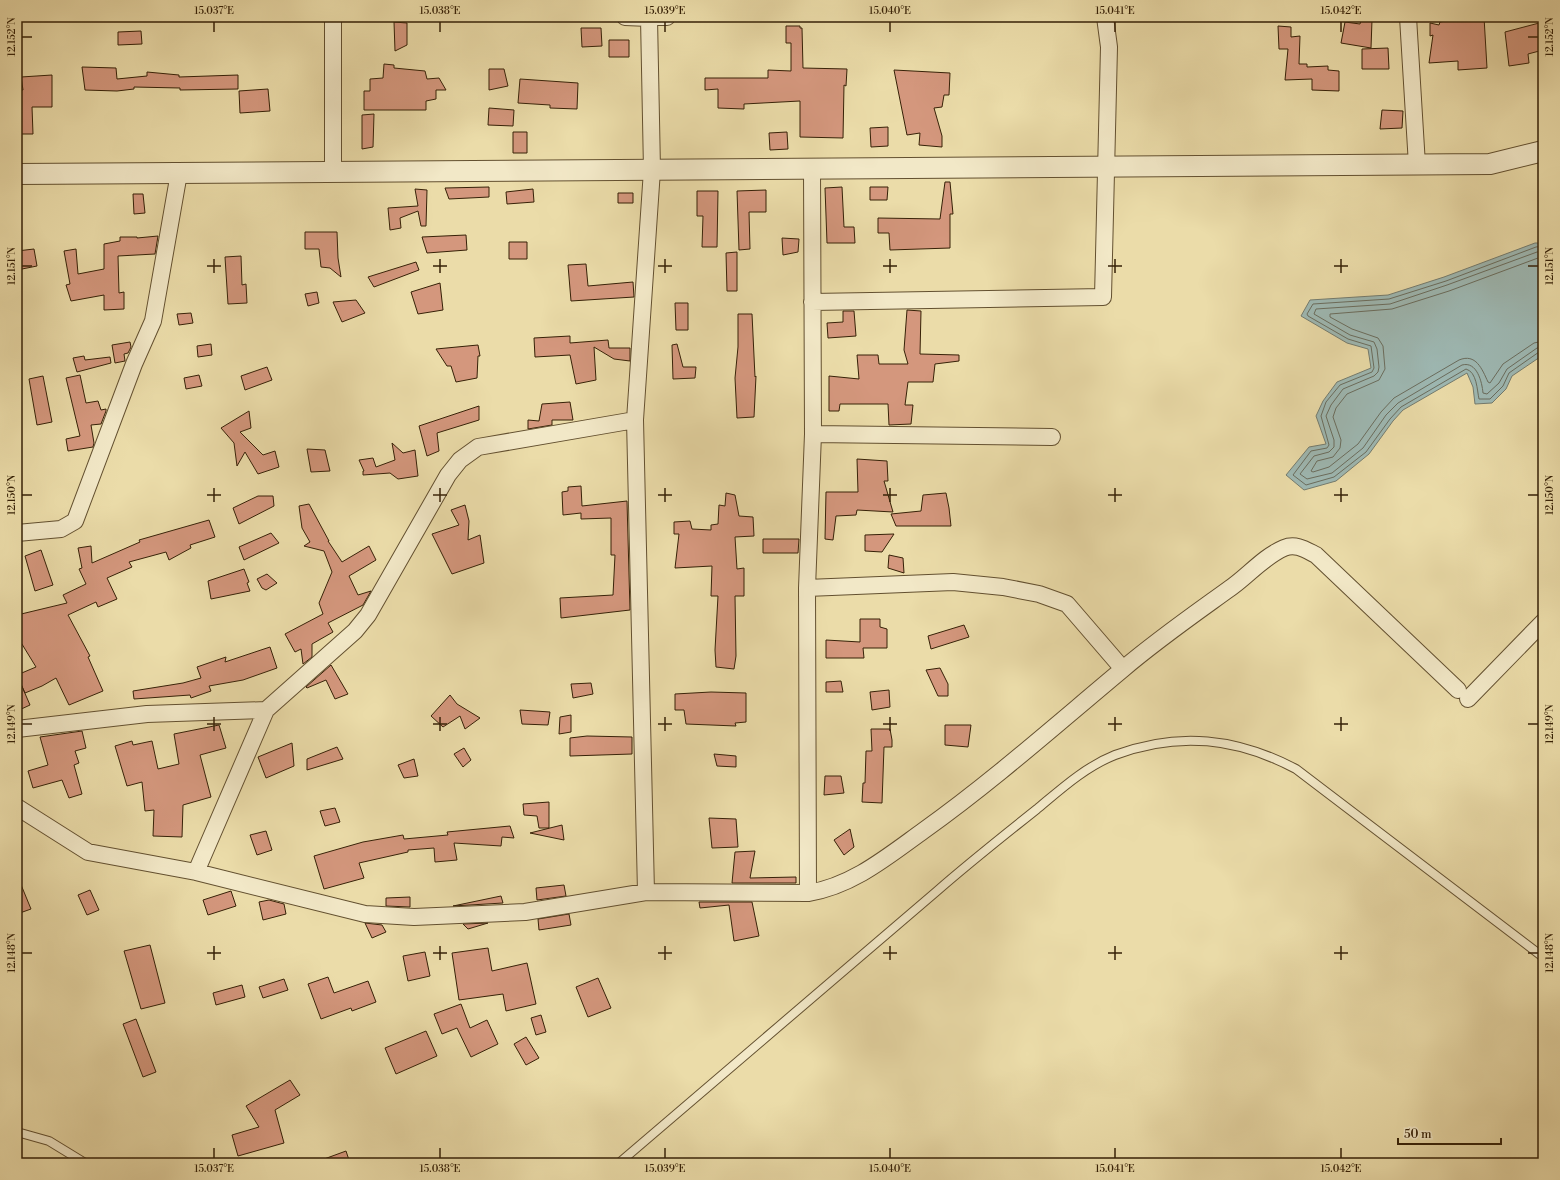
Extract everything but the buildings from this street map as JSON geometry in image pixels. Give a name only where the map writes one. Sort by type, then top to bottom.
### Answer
[{"type":"street","points":[[333,17],[333,172]]},
{"type":"street","points":[[625,17],[667,17]]},
{"type":"street","points":[[646,892],[635,420],[652,170],[649,17]]},
{"type":"street","points":[[812,302],[1103,297],[1109,47],[1105,17]]},
{"type":"street","points":[[1408,17],[1417,165]]},
{"type":"street","points":[[17,174],[1490,164],[1543,150]]},
{"type":"street","points":[[808,893],[807,588],[813,434],[812,169]]},
{"type":"street","points":[[17,533],[61,529],[75,521],[134,364],[153,321],[179,173]]},
{"type":"street","points":[[196,872],[266,710],[355,631],[368,616],[448,475],[460,460],[478,447],[635,420]]},
{"type":"street","points":[[813,434],[1052,437]]},
{"type":"street","points":[[17,807],[88,852],[196,872],[365,914],[414,917],[525,912],[646,892],[808,893],[820,891],[868,871],[961,803],[1065,719],[1166,634],[1240,581],[1262,562],[1285,547],[1298,546],[1316,555],[1463,694],[1543,622]]},
{"type":"street","points":[[807,588],[953,582],[1002,587],[1039,594],[1067,604],[1123,669]]},
{"type":"street","points":[[17,729],[147,714],[266,710]]},
{"type":"lane","points":[[619,1163],[968,864],[1082,773],[1104,760],[1147,746],[1184,740],[1224,742],[1259,752],[1290,766],[1386,836],[1543,957]]},
{"type":"lane","points":[[17,1132],[49,1141],[85,1163]]},
{"type":"water","points":[[1535,243],[1543,243],[1543,355],[1512,376],[1506,389],[1492,403],[1475,404],[1473,387],[1467,373],[1403,410],[1369,454],[1336,481],[1304,490],[1286,475],[1309,447],[1326,444],[1316,416],[1323,401],[1337,382],[1371,368],[1368,349],[1347,343],[1301,316],[1310,300],[1388,295],[1444,277]]}]
